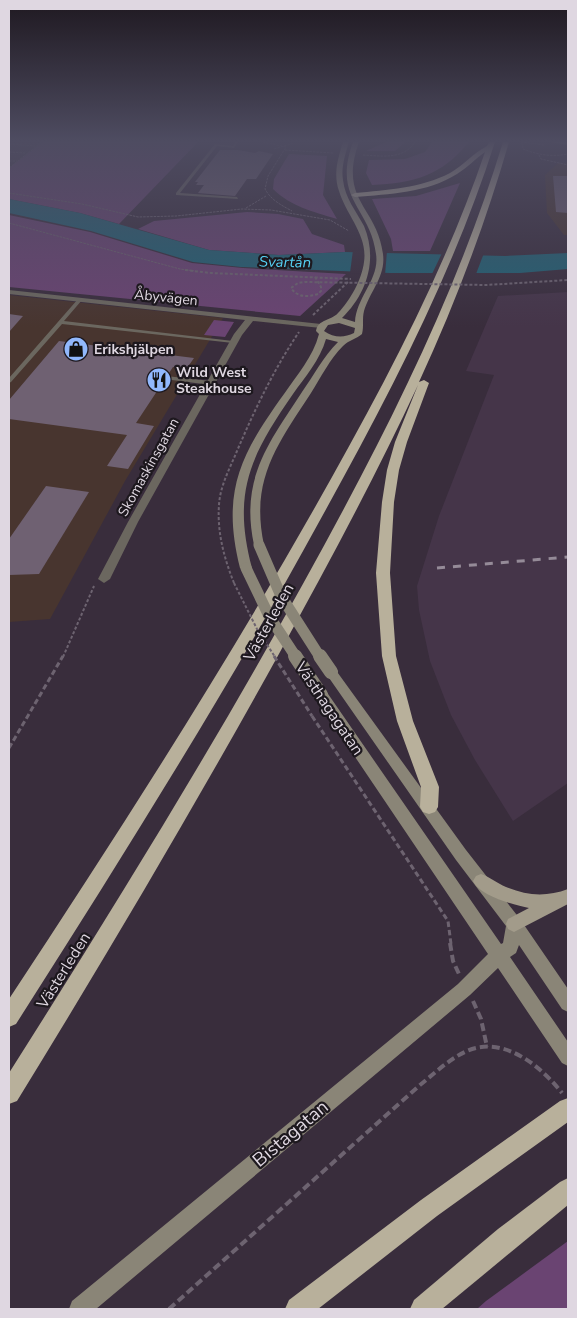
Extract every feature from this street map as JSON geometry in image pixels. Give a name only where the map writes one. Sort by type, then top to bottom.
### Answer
[{"type":"highway","name":"Västerleden","points":[[9,1017],[136,819],[239,652],[314,521],[386,390],[452,252],[471,204]]},
{"type":"highway","name":"Västerleden","points":[[9,1093],[138,883],[301,602],[421,370],[462,276],[488,204]]},
{"type":"highway","points":[[421,370],[425,378],[404,433],[393,470],[388,502],[383,573],[389,656],[405,721],[430,787],[429,807]]},
{"type":"highway","points":[[298,1309],[566,1102]]},
{"type":"highway","points":[[423,1309],[507,1238],[568,1190]]},
{"type":"main road","points":[[345,339],[333,338],[322,330],[338,318],[355,295],[368,264],[364,237],[346,204]]},
{"type":"main road","points":[[338,318],[357,326],[362,308],[377,275],[380,261],[379,249],[372,228],[359,204]]},
{"type":"main road","name":"Västhagagatan","points":[[357,326],[359,329],[358,334],[345,339],[331,355],[280,435],[268,459],[258,485],[254,515],[259,545],[271,577],[285,602],[331,672],[481,881],[496,891],[505,901]]},
{"type":"main road","name":"Västhagagatan","points":[[322,330],[318,350],[278,408],[246,466],[238,492],[236,524],[241,554],[269,616],[568,1057]]},
{"type":"main road","points":[[564,899],[546,903],[524,900],[505,901],[514,924],[568,1003]]},
{"type":"main road","points":[[514,924],[564,899]]},
{"type":"main road","name":"Bistagatan","points":[[80,1309],[358,1076],[468,987],[499,954],[510,947],[514,924]]},
{"type":"street","name":"Åbyvägen","points":[[9,292],[250,319],[322,330]]},
{"type":"street","name":"Skomaskinsgatan","points":[[104,579],[133,522],[233,342],[250,319]]},
{"type":"lane","points":[[9,381],[80,300]]},
{"type":"lane","points":[[60,322],[233,342]]},
{"type":"lane","points":[[166,378],[211,383]]},
{"type":"path","points":[[79,204],[138,217],[176,216],[242,209],[293,212],[337,223],[352,235]]},
{"type":"path","points":[[242,209],[254,204]]},
{"type":"path","points":[[279,204],[293,212]]},
{"type":"path","points":[[9,223],[180,270],[351,279]]},
{"type":"path","points":[[316,277],[321,287],[321,292],[318,294],[310,296],[298,295],[291,288],[298,283],[305,282],[486,285],[568,280]]},
{"type":"path","points":[[308,320],[347,283]]},
{"type":"path","points":[[239,447],[270,382],[303,327]]},
{"type":"path","points":[[9,748],[67,650],[97,580],[104,579]]},
{"type":"path","points":[[234,583],[257,629],[312,716],[448,921],[451,958],[454,964]]},
{"type":"path","points":[[481,1019],[487,1047]]},
{"type":"path","points":[[169,1309],[420,1085],[458,1055],[475,1047],[487,1047],[520,1055],[545,1072],[566,1102]]},
{"type":"shaded area","points":[[32,204],[139,204],[119,224],[80,213]]},
{"type":"shaded area","points":[[295,204],[328,204],[337,219],[310,211]]},
{"type":"shaded area","points":[[374,204],[451,204],[430,251],[393,251],[391,239]]},
{"type":"shaded area","points":[[547,204],[568,204],[568,235],[564,235],[547,213]]},
{"type":"shaded area","points":[[247,212],[278,214],[303,219],[312,234],[344,245],[345,252],[279,255],[209,250],[138,229],[154,221]]},
{"type":"shaded area","points":[[9,215],[90,232],[192,263],[346,274],[300,316],[9,287]]},
{"type":"shaded area","points":[[568,292],[568,783],[513,821],[475,760],[451,715],[430,661],[419,610],[417,586],[439,516],[494,375],[466,371],[498,296]]},
{"type":"shaded area","points":[[9,295],[223,318],[125,481],[50,619],[9,622]]},
{"type":"shaded area","points":[[214,320],[234,322],[225,337],[204,335]]},
{"type":"shaded area","points":[[568,1241],[568,1309],[477,1309],[486,1301]]},
{"type":"water","name":"Svartån","points":[[9,204],[32,204],[80,213],[209,250],[279,255],[345,252],[505,256],[568,253],[568,269],[520,273],[390,273],[241,267],[193,262],[91,231],[9,213]]},
{"type":"pier","points":[[353,250],[387,251],[385,275],[350,273]]},
{"type":"pier","points":[[442,253],[484,253],[476,274],[432,274]]},
{"type":"building","points":[[555,204],[568,204],[568,213],[556,212]]},
{"type":"building","points":[[9,314],[23,316],[9,332]]},
{"type":"building","points":[[59,341],[194,358],[187,368],[173,367],[136,423],[154,426],[128,469],[107,466],[127,435],[9,419],[9,400]]},
{"type":"building","points":[[46,486],[89,492],[39,574],[9,575],[9,539]]},
{"type":"railway","points":[[437,568],[568,557]]},
{"type":"place","name":"Erikshjälpen","points":[[76,349]]},
{"type":"place","name":"Wild West Steakhouse","points":[[159,380]]}]
